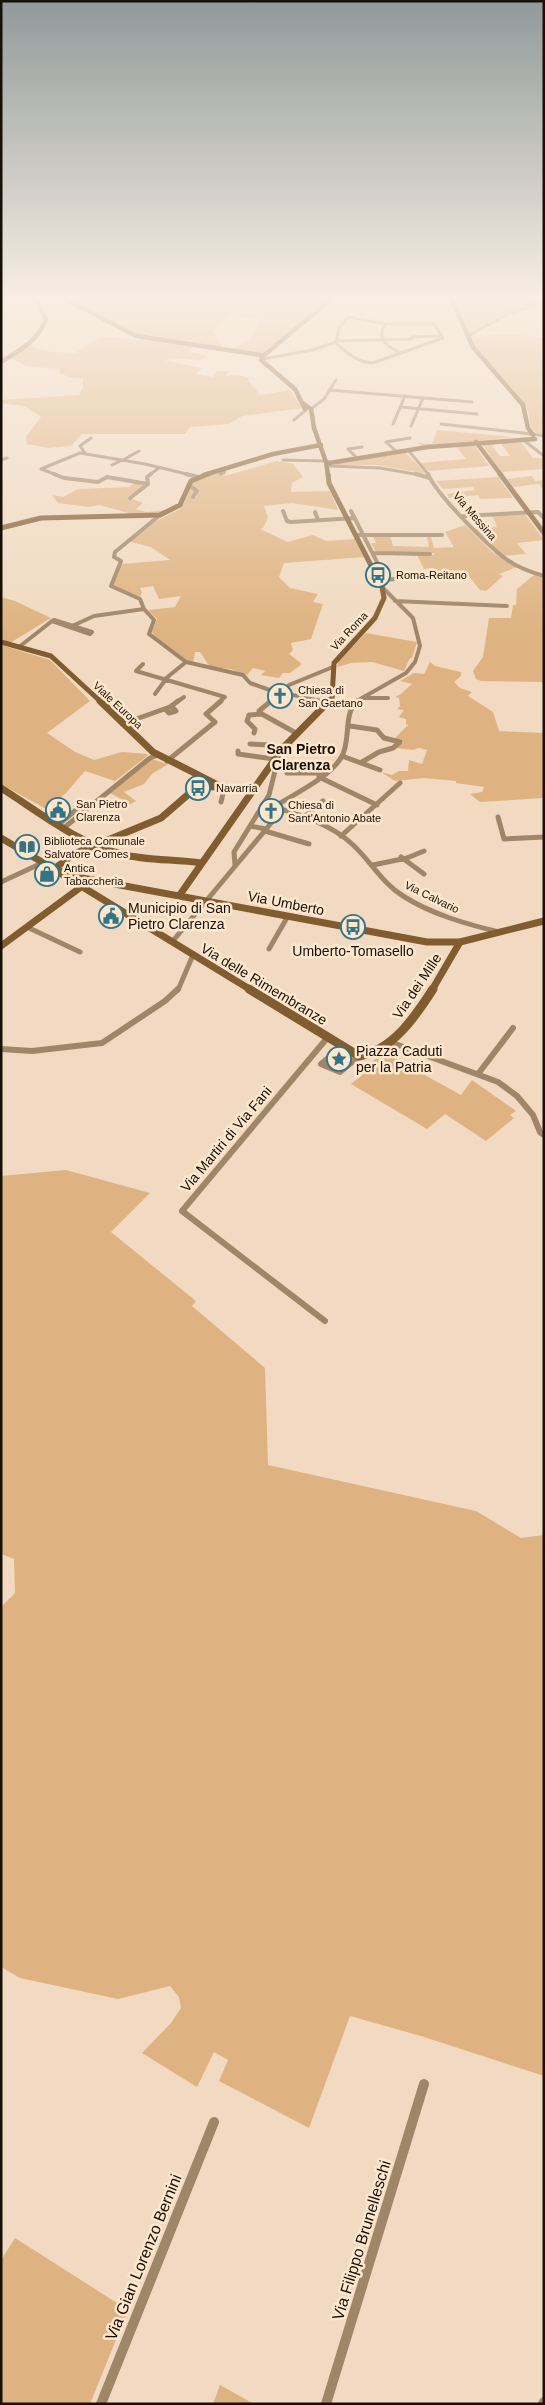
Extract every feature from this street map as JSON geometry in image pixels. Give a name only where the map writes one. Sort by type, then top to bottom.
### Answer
[{"type":"main road","name":"Via delle Rimembranze","points":[[74,882],[79,889],[95,895],[193,955]]},
{"type":"main road","points":[[1,946],[79,889]]},
{"type":"street","points":[[274,807],[319,777],[342,756],[350,726],[350,708],[361,698],[406,673],[415,662],[420,642],[413,618],[382,587],[357,535],[346,518],[329,483],[330,462],[323,451],[306,408]]},
{"type":"street","points":[[294,420],[299,414],[312,408]]},
{"type":"street","points":[[393,424],[400,408]]},
{"type":"street","points":[[411,426],[418,408]]},
{"type":"street","points":[[420,408],[477,414]]},
{"type":"street","points":[[524,408],[527,416],[527,437],[544,456]]},
{"type":"street","points":[[441,424],[527,437],[544,456]]},
{"type":"street","points":[[330,462],[476,442],[544,437]]},
{"type":"street","points":[[84,454],[86,452],[80,446],[91,438]]},
{"type":"street","points":[[396,452],[386,442],[410,438]]},
{"type":"street","points":[[476,442],[544,533]]},
{"type":"street","points":[[1,528],[41,518],[160,515],[173,510],[182,502],[189,485],[199,477],[281,452],[321,444]]},
{"type":"street","points":[[356,458],[348,449],[362,446]]},
{"type":"street","name":"Via Messina","points":[[408,450],[462,516],[494,551],[514,564],[544,576]]},
{"type":"street","points":[[112,465],[139,451]]},
{"type":"street","points":[[148,484],[107,477],[98,482],[64,478],[42,469],[80,453],[199,477]]},
{"type":"street","points":[[1,460],[7,458]]},
{"type":"street","points":[[283,460],[330,462],[390,468],[406,470],[430,478]]},
{"type":"street","points":[[130,498],[144,489],[148,484],[147,477],[159,468]]},
{"type":"street","points":[[220,474],[224,472],[225,468]]},
{"type":"street","points":[[189,485],[197,491],[193,497]]},
{"type":"street","points":[[283,511],[288,522],[355,518]]},
{"type":"street","points":[[352,511],[379,566]]},
{"type":"street","points":[[315,512],[318,520]]},
{"type":"street","points":[[462,516],[538,512],[544,518]]},
{"type":"street","points":[[160,515],[157,520],[126,541],[114,555],[114,557],[121,561],[111,586],[140,599],[144,609],[154,620],[149,634],[186,662],[232,671],[243,675],[250,683],[279,693],[327,704]]},
{"type":"street","points":[[357,535],[442,534]]},
{"type":"street","points":[[373,553],[430,554]]},
{"type":"street","points":[[378,581],[430,575]]},
{"type":"street","name":"Via Roma","points":[[327,704],[333,695],[333,667],[336,660],[365,631],[378,614],[384,600],[382,587]]},
{"type":"street","points":[[395,601],[507,606]]},
{"type":"street","points":[[19,647],[54,620],[71,626],[94,616],[144,609]]},
{"type":"street","name":"Viale Europa","points":[[1,642],[51,656],[122,724],[158,755],[223,786]]},
{"type":"street","points":[[155,694],[165,679],[186,662]]},
{"type":"street","points":[[143,664],[136,671],[225,697],[206,714],[214,722],[167,760]]},
{"type":"street","points":[[260,714],[260,709],[289,684],[333,667]]},
{"type":"street","points":[[122,724],[165,709],[184,697]]},
{"type":"street","points":[[361,698],[388,698]]},
{"type":"street","points":[[179,896],[274,759],[296,733],[327,704]]},
{"type":"street","points":[[254,733],[255,729],[247,721],[249,715],[260,714],[296,733]]},
{"type":"street","points":[[350,726],[377,730],[384,738],[400,742],[389,752],[378,753],[372,759],[362,762]]},
{"type":"street","points":[[250,744],[270,745],[282,749]]},
{"type":"street","points":[[238,751],[238,754],[274,759]]},
{"type":"street","points":[[62,826],[150,758],[158,755]]},
{"type":"street","points":[[342,756],[380,770]]},
{"type":"street","points":[[235,865],[234,852],[266,804],[275,776],[274,759]]},
{"type":"street","points":[[287,772],[324,773]]},
{"type":"street","points":[[319,777],[377,804]]},
{"type":"street","points":[[82,878],[78,878],[74,882],[54,869],[74,854],[161,818],[198,786],[208,780]]},
{"type":"street","points":[[341,836],[400,783]]},
{"type":"street","points":[[198,786],[252,789]]},
{"type":"street","points":[[221,802],[223,786]]},
{"type":"street","points":[[1,788],[62,826],[113,852],[139,858],[179,859],[201,863]]},
{"type":"street","points":[[303,818],[323,802]]},
{"type":"street","name":"Via Calvario","points":[[266,804],[334,830],[363,852],[382,877],[401,894],[459,922],[498,932]]},
{"type":"street","points":[[172,942],[282,810]]},
{"type":"street","points":[[498,818],[504,838],[544,837]]},
{"type":"street","points":[[250,826],[309,844]]},
{"type":"street","name":"Via Umberto","points":[[1,838],[54,869],[82,878],[428,942],[460,942],[544,921]]},
{"type":"street","points":[[372,865],[402,857],[414,857],[424,851]]},
{"type":"street","points":[[402,857],[424,874]]},
{"type":"street","points":[[1,882],[42,863]]},
{"type":"street","points":[[269,949],[288,916]]},
{"type":"street","points":[[27,927],[80,952]]},
{"type":"street","points":[[481,928],[485,936]]},
{"type":"street","name":"Via dei Mille","points":[[363,1056],[375,1054],[390,1042],[415,1014],[460,942]]},
{"type":"street","points":[[1,1049],[32,1051],[102,1043],[109,1040],[134,1020],[172,998],[181,989],[193,955]]},
{"type":"street","name":"Via delle Rimembranze","points":[[193,955],[328,1037],[363,1056]]},
{"type":"street","points":[[478,1074],[513,1028]]},
{"type":"street","name":"Via Martiri di Via Fani","points":[[325,1321],[182,1211],[328,1037]]},
{"type":"street","points":[[390,1042],[498,1082],[517,1096],[534,1115],[540,1132],[544,1135]]},
{"type":"street","points":[[351,1063],[363,1056]]},
{"type":"street","name":"Via Filippo Brunelleschi","points":[[326,2404],[424,2084]]},
{"type":"street","name":"Via Gian Lorenzo Bernini","points":[[101,2404],[214,2122]]},
{"type":"shaded area","points":[[27,408],[300,408],[242,416],[229,424],[190,427],[185,434],[82,434],[71,446],[49,448],[27,444],[26,437],[41,417]]},
{"type":"shaded area","points":[[527,408],[544,408],[544,435],[531,427]]},
{"type":"shaded area","points":[[437,430],[514,437],[422,446],[418,443],[432,444]]},
{"type":"shaded area","points":[[499,441],[520,441],[533,458],[544,460],[544,469],[501,472],[482,444],[493,443],[495,445],[492,446],[500,456],[510,456]]},
{"type":"shaded area","points":[[455,445],[474,445],[489,466],[429,471],[420,463],[466,459]]},
{"type":"shaded area","points":[[405,452],[426,474],[378,465],[336,465],[336,463]]},
{"type":"shaded area","points":[[277,461],[293,464],[303,477],[292,483],[291,492],[330,491],[338,510],[292,503],[264,506],[268,518],[263,528],[260,529],[288,542],[313,535],[326,541],[355,539],[364,557],[284,563],[279,577],[290,588],[318,594],[313,602],[323,604],[311,639],[291,643],[293,650],[289,654],[302,664],[290,673],[283,673],[279,678],[261,675],[265,671],[253,668],[247,675],[231,669],[210,667],[200,652],[195,652],[193,663],[185,660],[154,636],[152,632],[157,619],[148,610],[175,607],[181,596],[159,599],[153,586],[140,588],[142,592],[140,597],[113,586],[121,564],[170,560],[151,547],[127,541],[154,522],[180,509],[191,487],[195,491],[191,498],[196,497],[199,491],[191,485],[193,481],[223,471],[218,474],[225,476]]},
{"type":"shaded area","points":[[532,476],[535,481],[544,480],[544,491],[539,484],[513,487],[507,479]]},
{"type":"shaded area","points":[[498,477],[513,498],[480,499],[478,495],[449,498],[447,494],[475,490],[473,487],[443,489],[436,481]]},
{"type":"shaded area","points":[[135,483],[145,486],[127,497],[143,503],[136,509],[146,512],[167,510],[161,514],[132,514],[99,505],[89,507],[58,503],[52,495],[63,497],[78,489],[129,487]]},
{"type":"shaded area","points":[[524,513],[544,540],[517,543],[526,554],[502,556],[475,529],[497,527],[492,515]]},
{"type":"shaded area","points":[[465,525],[491,551],[517,567],[499,574],[503,576],[486,591],[480,590],[464,570],[436,574],[433,568],[424,569],[417,555],[435,555],[434,553],[376,552],[371,543],[376,543],[373,536],[390,536],[393,546],[429,547],[427,537],[431,537],[434,548],[454,547],[445,532]]},
{"type":"shaded area","points":[[534,575],[544,578],[544,682],[481,681],[476,679],[473,671],[483,657],[489,618],[511,618],[513,605],[516,605],[517,589]]},
{"type":"shaded area","points":[[1,597],[15,601],[51,618],[10,643],[1,640]]},
{"type":"shaded area","points":[[366,633],[417,642],[412,658],[410,658],[404,671],[372,662],[351,663],[337,667],[339,660]]},
{"type":"shaded area","points":[[1,645],[50,660],[90,701],[47,733],[75,752],[94,760],[122,752],[148,754],[146,757],[115,781],[85,771],[66,793],[46,809],[1,784]]},
{"type":"shaded area","points":[[430,662],[435,666],[461,672],[461,676],[454,682],[460,688],[472,692],[468,696],[493,712],[499,731],[544,733],[544,798],[480,802],[470,794],[482,792],[484,787],[456,783],[456,781],[424,778],[395,781],[381,772],[392,775],[399,771],[408,771],[409,760],[422,764],[427,750],[396,748],[404,742],[394,739],[408,725],[406,724],[406,719],[399,717],[404,710],[397,709],[400,706],[399,698],[395,697],[412,684],[400,681],[414,673],[424,674]]},
{"type":"shaded area","points":[[151,759],[168,764],[152,774],[144,784],[124,792],[136,801],[127,806],[123,800],[110,793]]},
{"type":"shaded area","points":[[383,1052],[461,1095],[472,1080],[516,1111],[510,1115],[514,1118],[486,1141],[445,1114],[427,1129],[351,1084],[366,1072],[364,1069]]},
{"type":"shaded area","points":[[66,1170],[150,1193],[111,1232],[196,1301],[192,1306],[265,1368],[268,1465],[476,1511],[521,1538],[544,1535],[544,2076],[421,2036],[350,2016],[309,2128],[219,2081],[228,2060],[214,2052],[197,2087],[142,2053],[171,2023],[181,2008],[179,1997],[170,1986],[118,1999],[20,1978],[1,1967],[1,1607],[15,1593],[14,1559],[1,1554],[1,1176]]},
{"type":"shaded area","points":[[15,2238],[128,2310],[90,2404],[1,2404],[1,2260]]},
{"type":"shaded area","points":[[220,2385],[254,2404],[213,2404]]},
{"type":"place","name":"Roma-Reitano","points":[[378,575]]},
{"type":"place","name":"Chiesa di San Gaetano","points":[[280,696]]},
{"type":"place","name":"Navarria","points":[[198,788]]},
{"type":"place","name":"San Pietro Clarenza","points":[[58,810]]},
{"type":"place","name":"Chiesa di Sant'Antonio Abate","points":[[271,811]]},
{"type":"place","name":"Biblioteca Comunale Salvatore Comes","points":[[27,847]]},
{"type":"place","name":"Antica Tabaccheria","points":[[47,874]]},
{"type":"place","name":"Municipio di San Pietro Clarenza","points":[[111,916]]},
{"type":"place","name":"Umberto-Tomasello","points":[[353,927]]},
{"type":"place","name":"Piazza Caduti per la Patria","points":[[339,1059]]},
{"type":"district","name":"San Pietro Clarenza","points":[[301,758]]}]
